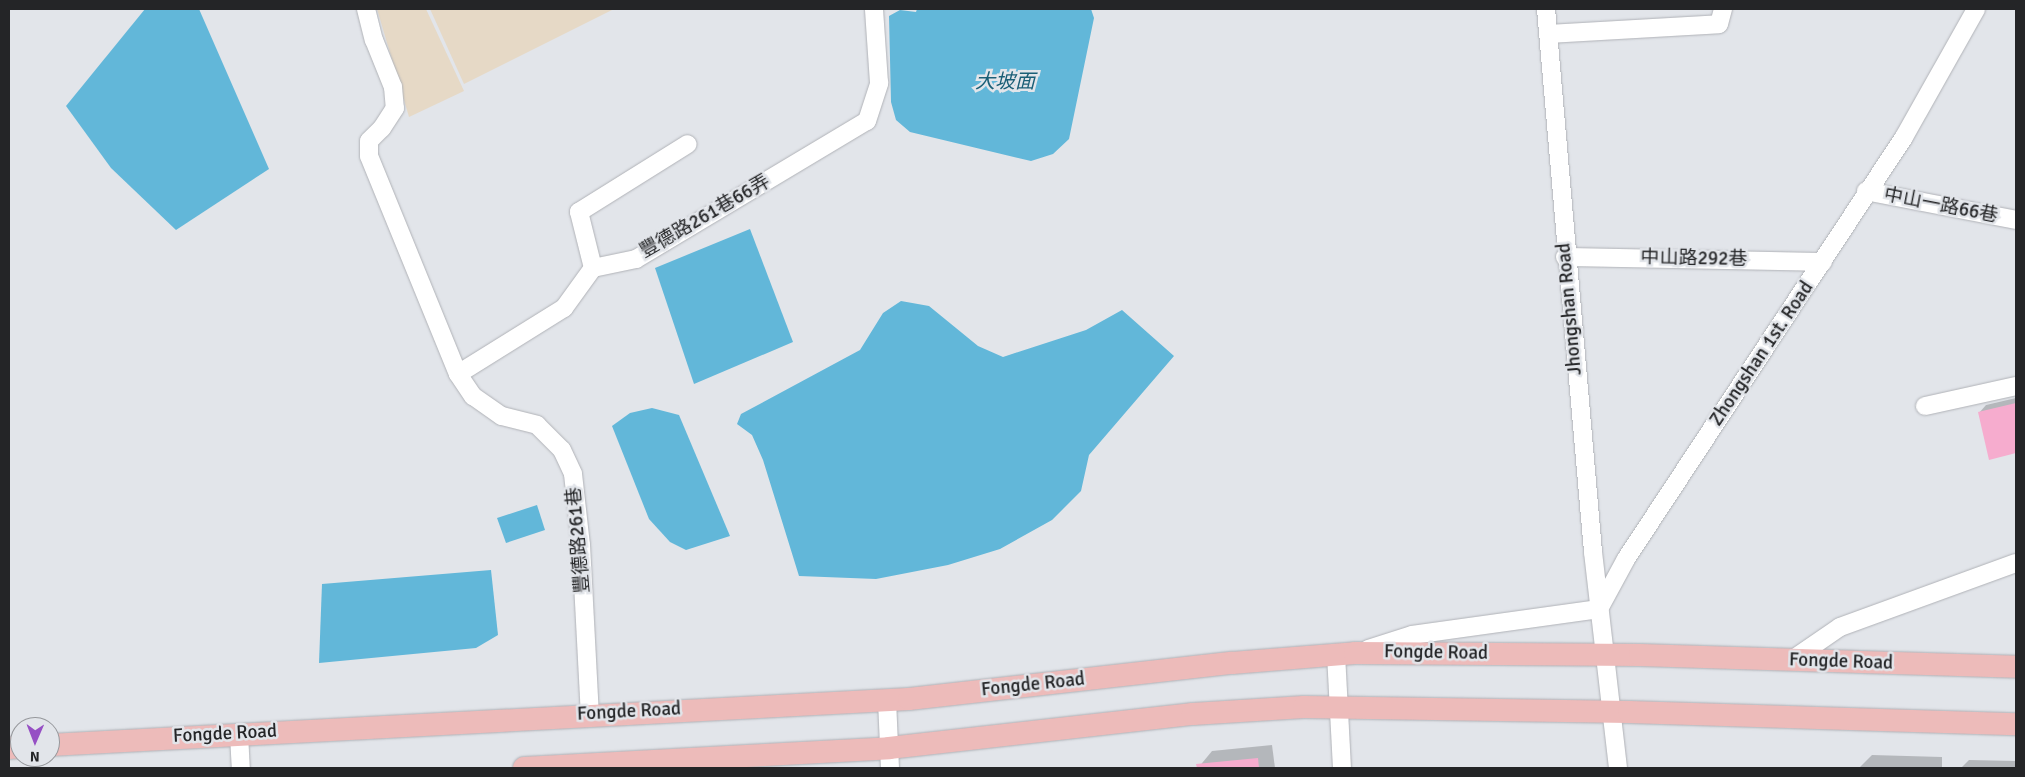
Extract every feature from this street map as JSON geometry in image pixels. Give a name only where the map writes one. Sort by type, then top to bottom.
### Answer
[{"type":"main road","name":"Fongde Road","points":[[60,744],[590,714],[887,700],[1346,653],[1603,655],[2016,667]]},
{"type":"main road","points":[[524,768],[890,758],[1192,714],[1337,707],[1610,712],[2016,724]]},
{"type":"street","name":"豐德路261巷","points":[[366,9],[374,40],[393,87],[394,108],[382,128],[368,141],[369,156],[458,374],[473,396],[502,416],[537,425],[562,450],[572,474],[582,544],[590,714]]},
{"type":"street","name":"Jhongshan Road","points":[[1546,9],[1565,257],[1598,609]]},
{"type":"street","points":[[1548,34],[1719,24],[1723,9]]},
{"type":"street","name":"Zhongshan 1st. Road","points":[[1598,609],[1626,559],[1823,262],[1866,191],[1904,137],[1976,9]]},
{"type":"street","name":"豐德路261巷66弄","points":[[593,268],[636,259],[868,122],[879,84],[878,10]]},
{"type":"street","points":[[458,374],[564,308],[593,268],[579,212],[688,144]]},
{"type":"street","name":"中山一路66巷","points":[[1866,191],[2016,220]]},
{"type":"street","name":"中山路292巷","points":[[1565,257],[1823,262]]},
{"type":"street","points":[[1925,406],[2016,386]]},
{"type":"street","points":[[1792,660],[1840,627],[2016,564]]},
{"type":"street","points":[[1342,768],[1337,707],[1346,653],[1412,635],[1598,609],[1618,768]]},
{"type":"street","points":[[887,700],[890,758]]},
{"type":"street","points":[[239,734],[241,768]]},
{"type":"shaded area","points":[[377,9],[426,9],[464,91],[409,117]]},
{"type":"shaded area","points":[[430,9],[614,9],[464,84]]},
{"type":"water","points":[[145,9],[199,9],[269,169],[176,230],[111,168],[66,106]]},
{"type":"water","name":"大坡面","points":[[917,9],[1091,9],[1094,18],[1069,139],[1053,154],[1031,161],[910,132],[896,120],[891,102],[889,16],[900,10],[916,12]]},
{"type":"water","points":[[750,229],[793,342],[694,384],[655,268]]},
{"type":"water","points":[[901,301],[929,306],[978,346],[1003,357],[1086,330],[1122,310],[1174,356],[1089,455],[1081,491],[1052,520],[1000,549],[948,565],[876,579],[799,576],[763,460],[752,435],[737,424],[741,414],[860,350],[883,313]]},
{"type":"water","points":[[652,408],[679,415],[730,536],[686,550],[670,542],[649,519],[612,426],[630,413]]},
{"type":"water","points":[[537,505],[545,530],[506,543],[497,518]]},
{"type":"water","points":[[491,570],[498,635],[476,648],[319,663],[322,584]]},
{"type":"building","points":[[2016,403],[2016,453],[1989,460],[1978,412]]},
{"type":"building","points":[[1258,758],[1259,768],[1197,768],[1196,764]]}]
